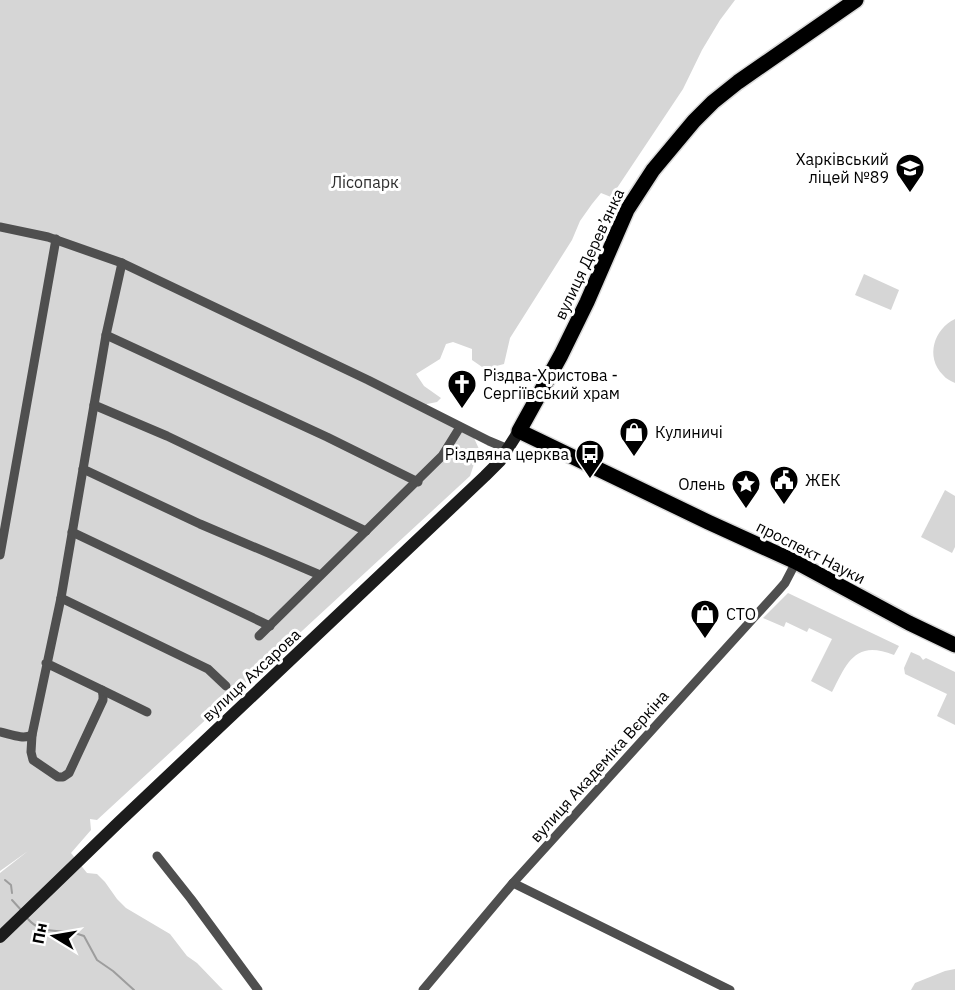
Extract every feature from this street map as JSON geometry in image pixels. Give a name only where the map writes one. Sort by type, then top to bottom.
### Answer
[{"type":"main road","name":"вулиця Дерев’янка","points":[[519,431],[587,302],[627,210],[653,170],[694,121],[738,82],[856,0]]},
{"type":"main road","name":"вулиця Ахсарова","points":[[0,937],[462,499],[500,461],[519,431]]},
{"type":"main road","name":"проспект Науки","points":[[519,431],[796,562],[955,645]]},
{"type":"street","points":[[0,228],[56,239],[122,263],[508,449]]},
{"type":"street","points":[[0,555],[56,239]]},
{"type":"street","points":[[102,690],[103,700],[69,773],[58,777],[33,760],[32,735],[61,598],[106,335],[122,263]]},
{"type":"street","points":[[106,335],[327,437],[418,482]]},
{"type":"street","points":[[94,405],[167,436],[366,531]]},
{"type":"street","points":[[259,636],[418,482],[442,456],[460,427]]},
{"type":"street","points":[[83,469],[200,524],[320,576]]},
{"type":"street","points":[[72,532],[270,626]]},
{"type":"street","name":"вулиця Академіка Вєркіна","points":[[423,990],[513,883],[785,583],[796,562]]},
{"type":"street","points":[[61,598],[208,669],[226,686]]},
{"type":"street","points":[[46,663],[147,712]]},
{"type":"street","points":[[0,732],[24,737],[32,735]]},
{"type":"street","points":[[157,856],[258,990]]},
{"type":"street","points":[[513,883],[730,990]]},
{"type":"green space","name":"Лісопарк","points":[[0,0],[735,0],[702,50],[683,89],[611,197],[601,193],[580,221],[572,240],[510,338],[504,364],[485,369],[472,360],[472,349],[453,342],[446,344],[440,359],[416,374],[424,386],[441,398],[437,402],[427,404],[426,411],[474,438],[479,449],[470,476],[97,820],[90,819],[91,830],[71,853],[87,873],[97,874],[105,882],[126,908],[170,934],[187,956],[223,990],[0,990],[0,873],[28,851],[0,871]]},
{"type":"green space","points":[[864,274],[899,290],[891,310],[855,295]]},
{"type":"green space","points":[[955,319],[955,383],[946,378],[937,368],[933,352],[937,336]]},
{"type":"green space","points":[[945,490],[955,496],[955,547],[952,553],[921,537]]},
{"type":"green space","points":[[788,593],[899,646],[894,655],[870,650],[861,652],[848,663],[832,692],[811,681],[832,639],[809,628],[807,632],[786,622],[784,627],[763,618]]},
{"type":"green space","points":[[911,652],[923,660],[926,658],[955,672],[955,725],[937,716],[947,694],[905,674],[904,668]]},
{"type":"green space","points":[[955,969],[955,990],[911,990],[915,983]]},
{"type":"waterway","points":[[5,880],[11,885],[12,893]]},
{"type":"waterway","points":[[12,900],[22,911]]},
{"type":"waterway","points":[[27,918],[42,928],[84,936],[97,960],[134,990]]},
{"type":"place","name":"Харківський ліцей №89","points":[[910,194]]},
{"type":"place","name":"Різдва-Христова - Сергіївський храм","points":[[462,410]]},
{"type":"place","name":"Кулиничі","points":[[634,458]]},
{"type":"place","name":"Різдвяна церква","points":[[590,480]]},
{"type":"place","name":"ЖЕК","points":[[784,506]]},
{"type":"place","name":"Олень","points":[[746,510]]},
{"type":"place","name":"СТО","points":[[705,640]]}]
